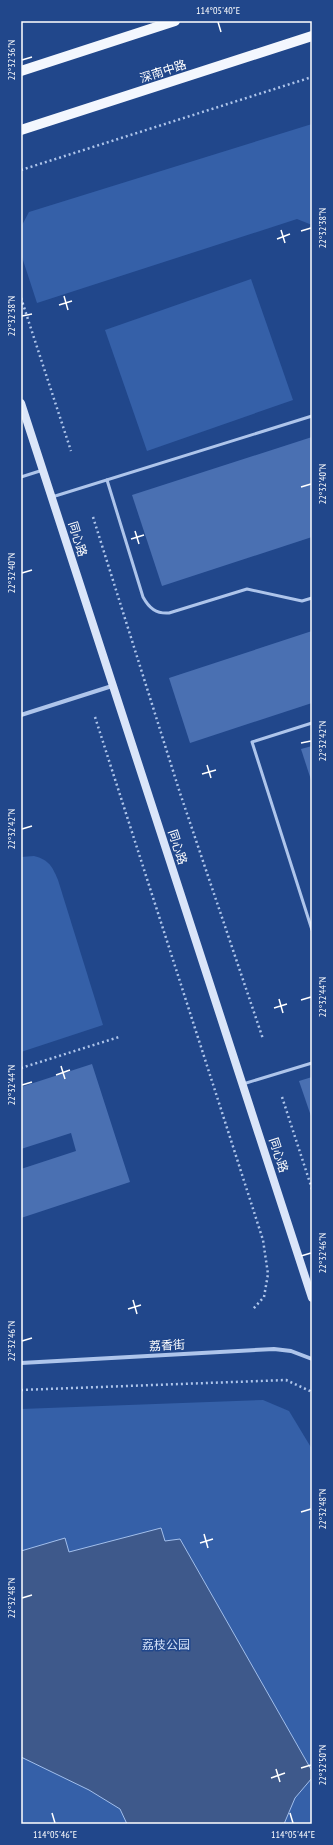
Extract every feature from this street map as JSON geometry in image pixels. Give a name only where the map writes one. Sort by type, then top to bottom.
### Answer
[{"type":"main road","points":[[21,70],[175,21]]},
{"type":"main road","name":"深南中路","points":[[21,130],[312,36]]},
{"type":"street","name":"同心路","points":[[21,403],[312,1298]]},
{"type":"street","points":[[21,715],[112,686]]},
{"type":"street","name":"荔香街","points":[[21,1363],[274,1349],[291,1351],[312,1359]]},
{"type":"lane","points":[[52,497],[312,416]]},
{"type":"lane","points":[[21,477],[43,470]]},
{"type":"lane","points":[[107,480],[143,597],[154,611],[162,614],[169,613],[247,589],[302,601],[312,598]]},
{"type":"lane","points":[[312,723],[252,742],[312,930]]},
{"type":"lane","points":[[243,1084],[312,1063]]},
{"type":"path","points":[[21,170],[312,77]]},
{"type":"path","points":[[21,298],[71,451]]},
{"type":"path","points":[[93,517],[180,793],[263,1039]]},
{"type":"path","points":[[95,718],[263,1240],[268,1274],[264,1297],[253,1309]]},
{"type":"path","points":[[21,1068],[119,1037]]},
{"type":"path","points":[[282,1097],[312,1189]]},
{"type":"path","points":[[21,1390],[286,1380],[310,1391],[312,1394]]},
{"type":"green space","points":[[312,124],[312,225],[297,219],[37,303],[21,254],[21,227],[29,212]]},
{"type":"green space","points":[[251,279],[293,400],[147,451],[105,330]]},
{"type":"green space","points":[[34,856],[43,859],[49,864],[58,880],[103,1025],[21,1052],[21,857]]},
{"type":"green space","name":"荔枝公园","points":[[263,1400],[289,1411],[312,1449],[312,1824],[21,1824],[21,1409]]},
{"type":"shaded area","points":[[161,1528],[165,1541],[180,1539],[312,1771],[312,1778],[295,1798],[284,1824],[127,1824],[120,1809],[89,1790],[21,1757],[21,1551],[65,1538],[69,1552]]},
{"type":"building","points":[[312,437],[312,537],[162,586],[132,495]]},
{"type":"building","points":[[312,631],[312,703],[190,743],[169,678]]},
{"type":"building","points":[[312,746],[312,783],[301,749]]},
{"type":"building","points":[[92,1064],[130,1182],[21,1218],[21,1169],[76,1151],[71,1133],[21,1149],[21,1087]]},
{"type":"building","points":[[312,1077],[312,1119],[299,1081]]}]
